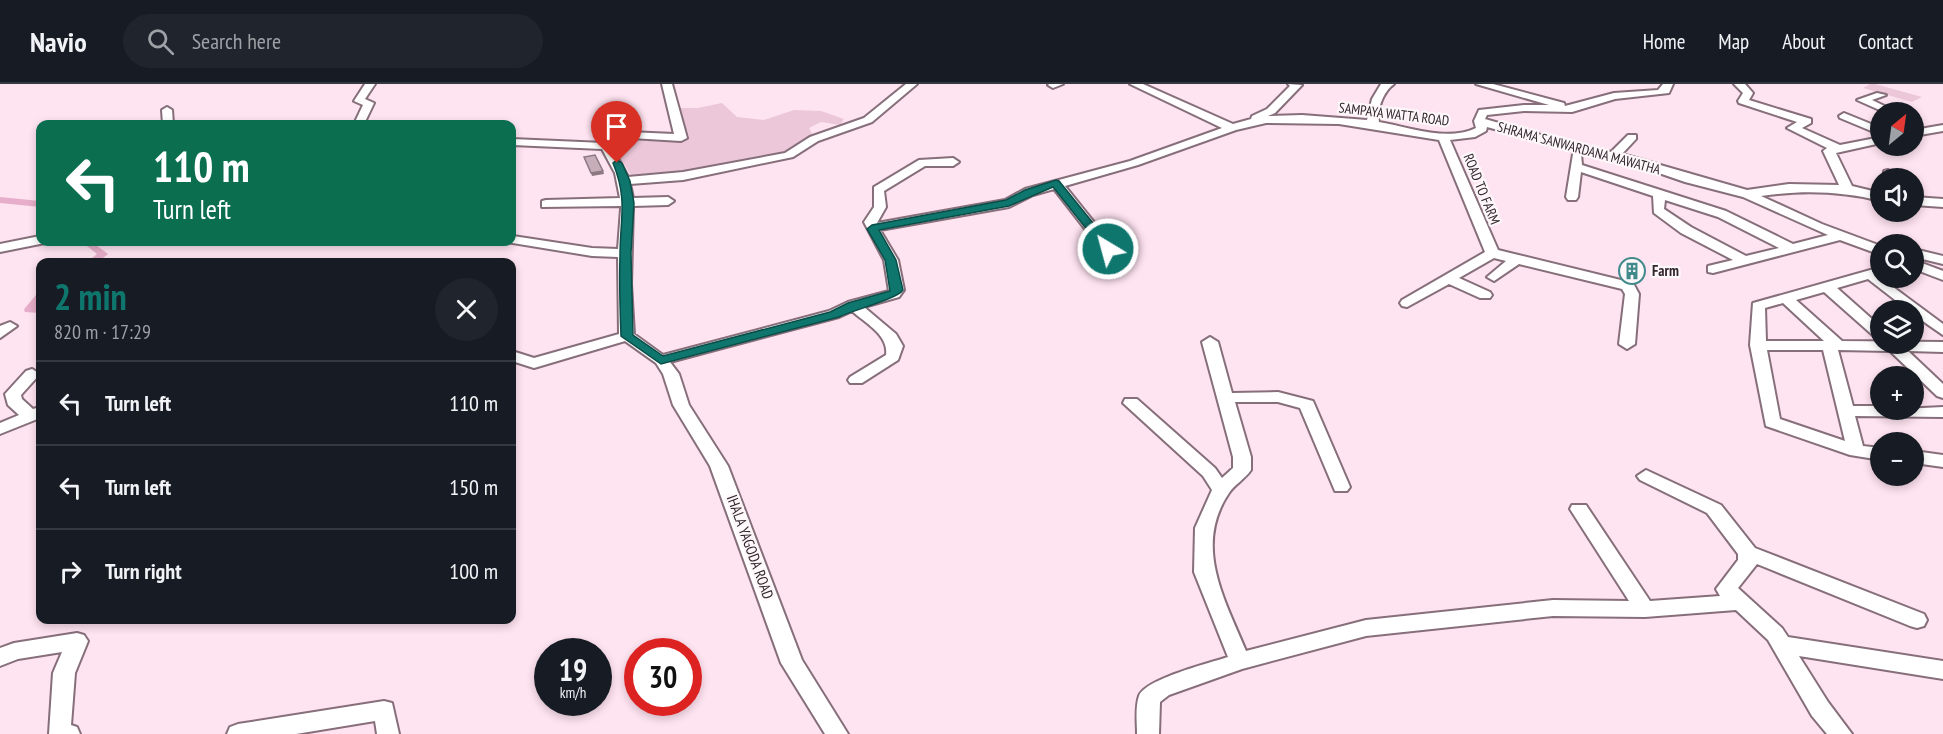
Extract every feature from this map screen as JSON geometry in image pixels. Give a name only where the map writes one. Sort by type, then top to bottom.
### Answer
[{"type":"street","points":[[361,120],[369,103],[359,101],[370,84]]},
{"type":"street","points":[[516,142],[606,146],[629,135],[681,138],[667,84]]},
{"type":"street","points":[[625,181],[683,176],[789,155],[814,139],[868,120],[912,84]]},
{"type":"street","points":[[1136,84],[1232,128]]},
{"type":"street","points":[[1253,120],[1271,111],[1297,85],[1293,84]]},
{"type":"street","points":[[1375,124],[1372,119],[1377,99],[1385,85],[1389,84]]},
{"type":"street","points":[[1481,84],[1572,109]]},
{"type":"street","name":"SAMPAYA WATTA ROAD","points":[[872,229],[1009,203],[1029,192],[1134,163],[1253,120],[1306,119],[1375,124],[1443,136],[1476,134],[1482,129],[1479,121],[1483,112],[1572,109],[1614,96],[1659,93],[1665,91],[1668,84]]},
{"type":"street","points":[[1740,84],[1748,93],[1743,101],[1807,121],[1793,128],[1836,148]]},
{"type":"street","points":[[1538,87],[1590,103]]},
{"type":"street","points":[[1870,103],[1862,100],[1881,95]]},
{"type":"street","points":[[1851,107],[1870,113]]},
{"type":"street","points":[[167,110],[168,120]]},
{"type":"street","points":[[1844,116],[1870,127]]},
{"type":"street","name":"SHRAMA SANWARDANA MAWATHA","points":[[1479,121],[1744,193],[1841,236],[1870,246]]},
{"type":"street","points":[[1924,124],[1939,129]]},
{"type":"street","points":[[1924,132],[1939,129]]},
{"type":"street","name":"ROAD TO FARM","points":[[1443,136],[1492,253]]},
{"type":"street","points":[[1613,156],[1632,137]]},
{"type":"street","points":[[1847,189],[1829,151],[1870,142]]},
{"type":"street","points":[[606,146],[625,181],[629,203],[625,253],[627,336]]},
{"type":"street","points":[[1572,197],[1578,149]]},
{"type":"street","points":[[627,336],[661,360],[834,314],[853,305],[888,296],[897,290],[891,260],[870,222],[880,207],[878,190],[923,162],[953,162]]},
{"type":"street","points":[[1576,166],[1722,214],[1792,249]]},
{"type":"street","points":[[1056,183],[1108,249]]},
{"type":"street","points":[[1722,214],[1744,193],[1789,188],[1847,189],[1870,194]]},
{"type":"street","points":[[1659,193],[1658,210],[1686,230],[1745,261]]},
{"type":"street","points":[[1924,199],[1943,203]]},
{"type":"street","points":[[546,204],[668,201]]},
{"type":"street","points":[[1713,269],[1841,236]]},
{"type":"street","points":[[516,240],[592,252],[625,253]]},
{"type":"street","points":[[0,248],[36,241]]},
{"type":"street","points":[[1407,303],[1492,253],[1628,286],[1632,294],[1627,344]]},
{"type":"street","points":[[1924,255],[1943,260]]},
{"type":"street","points":[[1494,277],[1518,258]]},
{"type":"street","points":[[1924,268],[1943,276]]},
{"type":"street","points":[[1870,275],[1787,300],[1758,306],[1758,345],[1772,422],[1856,451],[1870,453]]},
{"type":"street","points":[[1446,278],[1485,295]]},
{"type":"street","points":[[1827,287],[1870,325]]},
{"type":"street","points":[[1894,288],[1943,331]]},
{"type":"street","points":[[1787,300],[1833,345],[1856,451]]},
{"type":"street","points":[[853,305],[891,337],[895,346],[893,357],[856,380]]},
{"type":"street","points":[[516,357],[534,363],[627,336]]},
{"type":"street","points":[[1210,342],[1242,457],[1242,471],[1221,490],[1204,528],[1204,572],[1240,661]]},
{"type":"street","points":[[1758,345],[1870,346]]},
{"type":"street","points":[[1924,347],[1943,347]]},
{"type":"street","points":[[1902,354],[1943,393]]},
{"type":"street","name":"IHALA YAGODA ROAD","points":[[661,360],[670,374],[681,405],[719,465],[792,663],[837,734]]},
{"type":"street","points":[[32,374],[13,394],[14,401],[36,414]]},
{"type":"street","points":[[1225,398],[1283,397],[1296,399],[1307,405],[1341,487]]},
{"type":"street","points":[[1131,403],[1209,472],[1221,490]]},
{"type":"street","points":[[1846,411],[1943,412]]},
{"type":"street","points":[[0,429],[36,414]]},
{"type":"street","points":[[1924,459],[1943,461]]},
{"type":"street","points":[[1646,476],[1714,508],[1748,553],[1917,620]]},
{"type":"street","points":[[1579,509],[1644,609]]},
{"type":"street","points":[[1748,553],[1748,562],[1726,589],[1737,602],[1775,634],[1820,709],[1841,734]]},
{"type":"street","points":[[1148,734],[1149,698],[1161,689],[1240,661],[1366,628],[1553,608],[1644,609],[1737,602]]},
{"type":"street","points":[[0,658],[14,651],[77,641],[64,673],[59,732],[69,734]]},
{"type":"street","points":[[1783,645],[1943,670]]},
{"type":"street","points":[[238,734],[384,710],[388,734]]},
{"type":"shaded area","points":[[1875,84],[1922,97],[1912,102],[1863,88]]},
{"type":"shaded area","points":[[722,103],[737,117],[764,120],[794,110],[821,111],[844,119],[840,125],[821,122],[809,128],[813,136],[781,154],[678,173],[632,177],[613,147],[624,141],[635,139],[680,140],[689,136],[678,117],[678,108],[698,108]]},
{"type":"building","points":[[595,155],[603,171],[591,173],[584,157]]},
{"type":"waterway","points":[[0,200],[36,204]]},
{"type":"waterway","points":[[92,246],[103,254],[98,258]]},
{"type":"waterway","points":[[36,302],[29,310],[36,310]]},
{"type":"place","name":"Farm","points":[[1632,271]]},
{"type":"route","points":[[617,163],[625,181],[629,203],[625,253],[627,336],[661,360],[834,314],[853,305],[894,294],[897,290],[891,260],[872,229],[876,227],[1009,203],[1029,192],[1056,183],[1108,249]]}]
